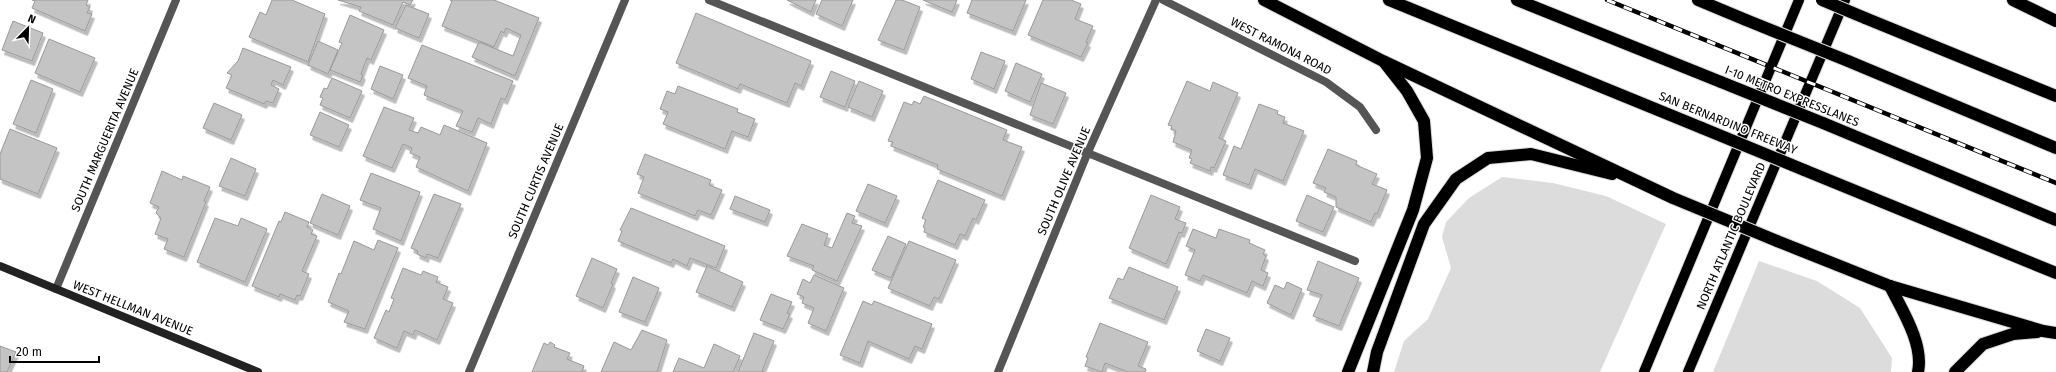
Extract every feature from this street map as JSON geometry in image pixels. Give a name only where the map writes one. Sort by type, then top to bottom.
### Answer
[{"type":"highway","points":[[1264,0],[1383,61],[1673,198],[1890,286],[2043,331],[2056,333]]},
{"type":"highway","name":"SAN BERNARDINO FREEWAY","points":[[1389,0],[2056,273]]},
{"type":"highway","name":"I-10 METRO EXPRESSLANES","points":[[1516,0],[1823,123],[2056,220]]},
{"type":"highway","points":[[1698,0],[2056,148]]},
{"type":"highway","points":[[1822,0],[2056,96]]},
{"type":"highway","points":[[2012,0],[2056,21]]},
{"type":"highway","points":[[1348,372],[1413,210],[1427,158],[1424,121],[1408,91],[1383,61]]},
{"type":"highway","points":[[1373,372],[1377,352],[1424,224],[1456,179],[1488,158],[1531,154],[1637,180]]},
{"type":"highway","points":[[1890,286],[1912,330],[1920,364],[1918,372]]},
{"type":"highway","points":[[1955,372],[1983,344],[2013,334],[2043,331]]},
{"type":"main road","points":[[1644,372],[1800,0]]},
{"type":"main road","name":"NORTH ATLANTIC BOULEVARD","points":[[1688,372],[1845,0]]},
{"type":"street","name":"SOUTH MARGUERITA AVENUE","points":[[56,289],[176,0]]},
{"type":"street","name":"SOUTH CURTIS AVENUE","points":[[469,372],[626,0]]},
{"type":"street","points":[[709,0],[1355,261]]},
{"type":"street","name":"SOUTH OLIVE AVENUE","points":[[998,372],[1088,152],[1156,0]]},
{"type":"street","name":"WEST RAMONA ROAD","points":[[1162,0],[1326,82],[1360,106],[1376,130]]},
{"type":"street","name":"WEST HELLMAN AVENUE","points":[[0,266],[258,372]]},
{"type":"shaded area","points":[[1502,177],[1553,183],[1606,196],[1666,224],[1600,372],[1394,372],[1404,341],[1428,319],[1451,268],[1442,237],[1446,222],[1469,198]]},
{"type":"shaded area","points":[[1759,261],[1817,281],[1860,308],[1892,358],[1891,372],[1713,372]]},
{"type":"building","points":[[32,0],[88,0],[86,5],[90,7],[87,13],[92,14],[85,31],[32,8],[35,1]]},
{"type":"building","points":[[272,0],[292,0],[325,14],[308,62],[249,37],[260,12],[266,15]]},
{"type":"building","points":[[338,0],[413,0],[410,5],[403,2],[393,25],[359,11],[361,7]]},
{"type":"building","points":[[450,0],[494,0],[539,18],[515,76],[472,57],[479,42],[513,56],[521,35],[506,28],[504,33],[501,31],[494,47],[442,26],[452,1]]},
{"type":"building","points":[[787,0],[816,0],[811,12]]},
{"type":"building","points":[[822,0],[853,0],[842,26],[816,14]]},
{"type":"building","points":[[896,0],[902,0],[920,7],[904,50],[878,40]]},
{"type":"building","points":[[923,0],[957,0],[952,12]]},
{"type":"building","points":[[972,0],[1026,0],[1013,31],[967,13]]},
{"type":"building","points":[[1043,0],[1071,0],[1081,4],[1075,19],[1093,26],[1086,42],[1088,43],[1081,57],[1028,35]]},
{"type":"building","points":[[406,5],[429,14],[419,38],[395,28]]},
{"type":"building","points":[[696,13],[811,61],[801,86],[795,83],[787,103],[740,84],[738,89],[676,63]]},
{"type":"building","points":[[350,15],[384,30],[371,60],[367,58],[361,74],[363,75],[360,82],[330,70],[342,43],[339,42]]},
{"type":"building","points":[[13,21],[43,33],[32,61],[2,50]]},
{"type":"building","points":[[49,39],[95,58],[80,92],[35,73]]},
{"type":"building","points":[[318,41],[338,50],[328,74],[308,65]]},
{"type":"building","points":[[422,45],[513,81],[505,100],[501,98],[491,124],[478,118],[472,132],[456,126],[463,111],[424,95],[427,86],[408,78]]},
{"type":"building","points":[[243,48],[291,67],[283,85],[273,80],[271,85],[279,89],[273,103],[266,101],[264,104],[226,88],[232,75],[227,73],[238,61]]},
{"type":"building","points":[[981,52],[1005,61],[994,89],[971,79]]},
{"type":"building","points":[[1016,63],[1042,74],[1030,102],[1005,91]]},
{"type":"building","points":[[380,66],[403,75],[393,99],[371,89]]},
{"type":"building","points":[[831,71],[855,81],[845,107],[820,97]]},
{"type":"building","points":[[332,78],[362,91],[350,118],[320,105],[323,98],[320,97],[324,88],[327,89]]},
{"type":"building","points":[[31,80],[53,89],[36,133],[13,124]]},
{"type":"building","points":[[859,81],[883,91],[872,117],[848,107]]},
{"type":"building","points":[[1187,81],[1210,91],[1213,82],[1238,93],[1219,138],[1226,141],[1214,168],[1211,167],[1210,171],[1190,163],[1192,159],[1189,158],[1192,150],[1173,142],[1176,131],[1171,129],[1172,126],[1168,125]]},
{"type":"building","points":[[1041,83],[1066,93],[1053,124],[1030,115]]},
{"type":"building","points":[[678,86],[738,109],[737,112],[755,119],[748,137],[732,131],[725,149],[663,124],[668,112],[660,109],[667,91],[675,94]]},
{"type":"building","points":[[924,96],[1007,130],[1003,140],[1022,147],[1002,196],[937,169],[938,165],[891,146],[893,142],[888,141],[904,102],[912,105],[914,101],[920,104]]},
{"type":"building","points":[[214,103],[242,115],[231,140],[203,128]]},
{"type":"building","points":[[1259,104],[1278,111],[1277,114],[1285,117],[1283,123],[1304,131],[1283,181],[1255,169],[1249,185],[1223,175],[1234,146],[1241,149]]},
{"type":"building","points":[[384,107],[414,118],[409,130],[418,133],[421,127],[440,135],[444,125],[487,143],[468,191],[416,167],[420,157],[410,153],[412,148],[403,144],[392,168],[363,156]]},
{"type":"building","points":[[320,112],[349,125],[339,147],[310,135]]},
{"type":"building","points":[[10,129],[57,148],[38,194],[0,179],[0,154]]},
{"type":"building","points":[[1328,149],[1357,161],[1356,165],[1377,174],[1372,184],[1387,190],[1377,214],[1375,213],[1371,222],[1336,207],[1336,197],[1324,192],[1326,188],[1313,183]]},
{"type":"building","points":[[645,154],[711,180],[709,185],[722,190],[711,215],[698,210],[695,216],[638,193],[644,177],[637,174]]},
{"type":"building","points":[[231,158],[256,169],[245,196],[219,186]]},
{"type":"building","points":[[162,171],[182,180],[183,176],[210,187],[204,201],[206,202],[184,257],[164,249],[168,239],[155,234],[161,218],[156,213],[159,207],[150,203]]},
{"type":"building","points":[[371,173],[420,192],[401,241],[373,229],[381,208],[360,200]]},
{"type":"building","points":[[938,180],[985,200],[976,220],[973,218],[965,236],[960,234],[955,245],[924,232],[925,228],[923,227],[926,220],[922,218]]},
{"type":"building","points":[[868,184],[897,196],[885,223],[856,211]]},
{"type":"building","points":[[322,194],[350,206],[338,235],[310,223]]},
{"type":"building","points":[[434,194],[461,204],[438,258],[427,254],[426,258],[417,254],[418,251],[411,248]]},
{"type":"building","points":[[1151,195],[1180,207],[1175,219],[1186,223],[1182,233],[1179,232],[1166,264],[1129,248]]},
{"type":"building","points":[[1307,195],[1334,207],[1323,232],[1296,221]]},
{"type":"building","points":[[735,196],[770,210],[765,222],[730,209]]},
{"type":"building","points":[[631,208],[725,246],[716,268],[690,258],[687,266],[673,259],[671,263],[618,241],[622,231],[620,230]]},
{"type":"building","points":[[285,212],[309,222],[307,227],[313,230],[311,234],[317,236],[302,271],[309,274],[300,296],[297,295],[295,300],[280,294],[279,297],[252,286],[279,221],[281,222]]},
{"type":"building","points":[[847,213],[855,216],[852,223],[862,226],[837,281],[812,270],[814,266],[787,256],[802,224],[828,234],[824,245],[832,248]]},
{"type":"building","points":[[215,218],[238,226],[241,218],[267,229],[245,282],[197,262]]},
{"type":"building","points":[[1193,229],[1216,238],[1219,229],[1250,240],[1249,243],[1265,250],[1263,254],[1266,256],[1261,270],[1268,273],[1263,286],[1252,281],[1247,293],[1203,275],[1200,281],[1185,275],[1195,250],[1186,246]]},
{"type":"building","points":[[888,236],[906,244],[891,278],[872,270]]},
{"type":"building","points":[[378,240],[398,248],[365,329],[344,322],[349,311],[328,302],[339,273],[341,274],[354,241],[374,250]]},
{"type":"building","points":[[909,241],[956,260],[939,299],[934,297],[930,306],[888,288]]},
{"type":"building","points":[[592,258],[617,269],[611,283],[613,284],[603,308],[576,296]]},
{"type":"building","points":[[1318,261],[1359,278],[1339,326],[1313,316],[1322,295],[1307,290]]},
{"type":"building","points":[[707,266],[743,282],[732,307],[696,292]]},
{"type":"building","points":[[1129,267],[1178,287],[1164,320],[1109,298],[1118,278],[1123,280]]},
{"type":"building","points":[[403,268],[421,275],[423,271],[438,277],[436,282],[448,287],[443,299],[453,303],[437,340],[415,330],[413,335],[404,331],[397,348],[374,338],[386,310],[389,312],[394,299],[391,298]]},
{"type":"building","points":[[814,275],[844,288],[826,331],[808,323],[814,308],[802,303],[804,297],[797,294],[803,279],[810,283]]},
{"type":"building","points":[[633,277],[659,288],[645,322],[619,312]]},
{"type":"building","points":[[1287,282],[1302,289],[1291,315],[1267,303],[1275,285],[1284,289]]},
{"type":"building","points":[[771,294],[792,302],[787,313],[790,314],[783,329],[760,320]]},
{"type":"building","points":[[863,301],[872,305],[874,301],[932,324],[922,349],[915,346],[909,359],[868,341],[860,363],[840,355]]},
{"type":"building","points":[[1100,323],[1148,342],[1138,366],[1146,369],[1145,372],[1128,372],[1105,363],[1102,372],[1085,366],[1088,358],[1086,357]]},
{"type":"building","points":[[1206,329],[1230,338],[1220,361],[1197,351]]},
{"type":"building","points":[[642,330],[667,340],[657,372],[601,372],[614,342],[631,350]]},
{"type":"building","points":[[754,333],[774,341],[762,371],[764,372],[738,372]]},
{"type":"building","points":[[550,342],[555,345],[554,347],[570,353],[567,359],[584,366],[582,372],[532,372],[544,343],[548,345]]},
{"type":"building","points":[[714,344],[740,356],[733,372],[673,372],[679,358],[704,368]]},
{"type":"building","points":[[0,346],[16,352],[7,372],[0,372]]},
{"type":"railway","points":[[1607,0],[2056,183]]}]
